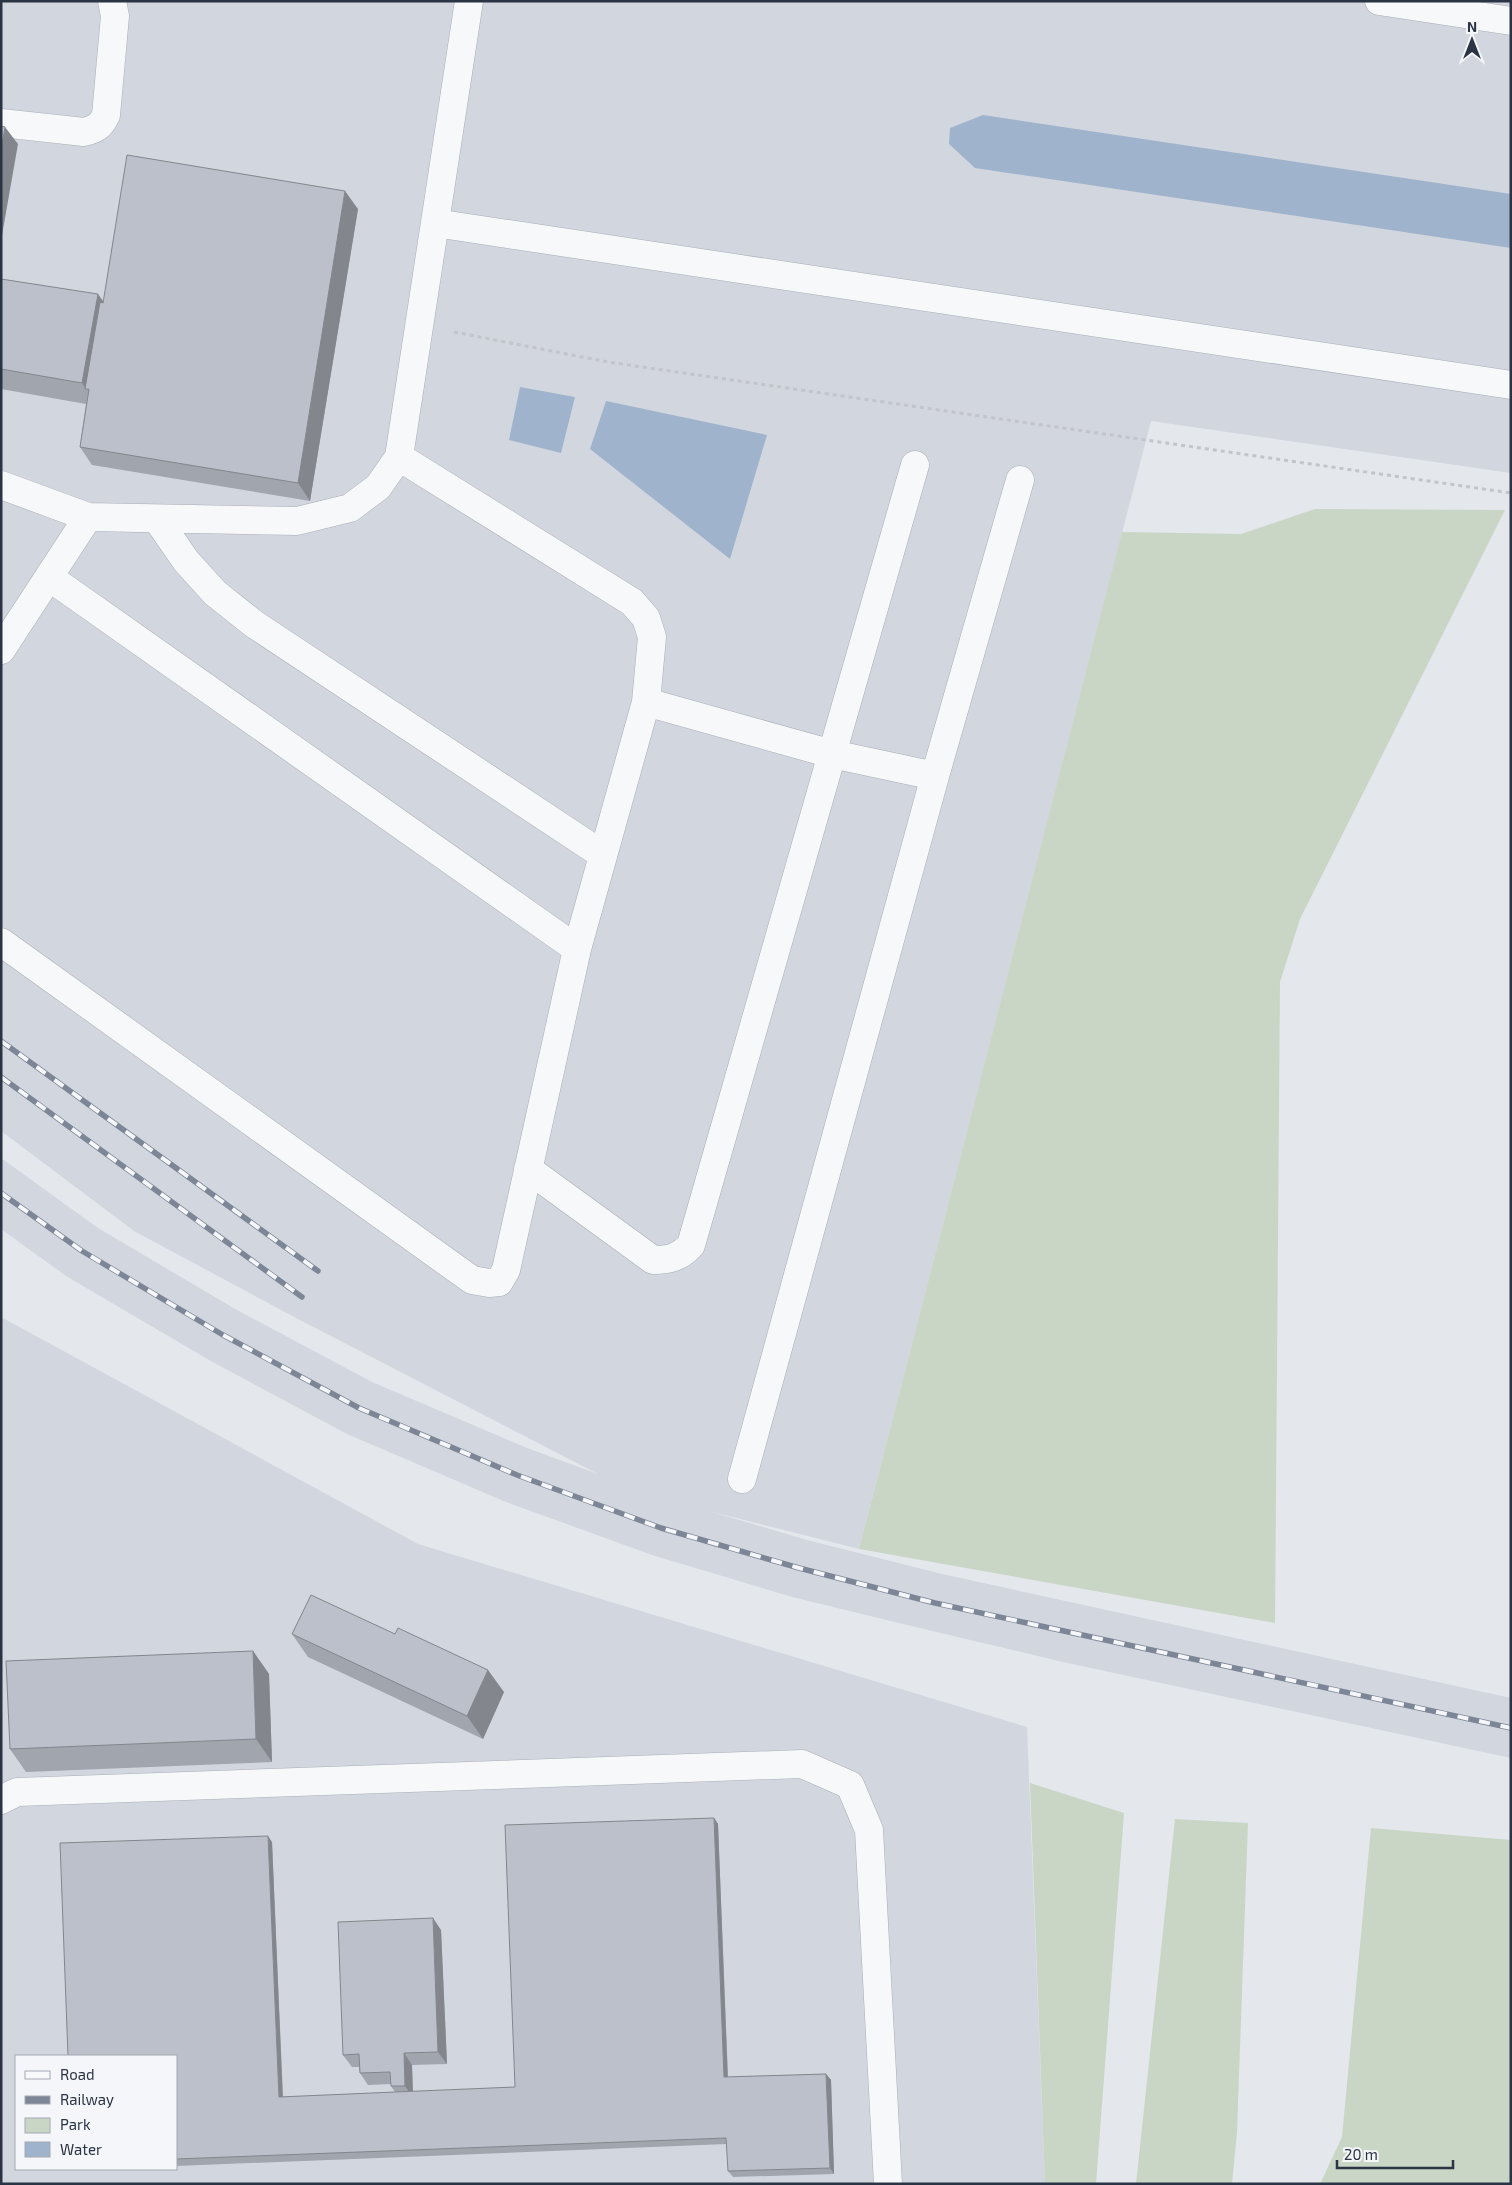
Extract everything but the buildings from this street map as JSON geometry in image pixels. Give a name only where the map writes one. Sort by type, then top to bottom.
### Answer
[{"type":"lane","points":[[1,123],[84,132],[97,128],[103,122],[106,115],[115,16],[112,1]]},
{"type":"lane","points":[[1,485],[88,517],[297,521],[350,508],[378,486],[399,457],[470,1]]},
{"type":"lane","points":[[1378,1],[1511,21]]},
{"type":"lane","points":[[435,223],[1511,385]]},
{"type":"lane","points":[[1,942],[472,1280],[489,1283],[499,1282],[506,1270],[577,950],[646,702],[652,637],[646,618],[632,602],[399,457]]},
{"type":"lane","points":[[528,1169],[653,1260],[668,1260],[683,1254],[691,1245],[915,465]]},
{"type":"lane","points":[[742,1479],[935,776],[1020,480]]},
{"type":"lane","points":[[1,650],[88,517]]},
{"type":"lane","points":[[157,519],[186,561],[215,593],[254,624],[603,855]]},
{"type":"lane","points":[[49,577],[577,950]]},
{"type":"lane","points":[[646,702],[832,754],[935,776]]},
{"type":"lane","points":[[1,1800],[18,1792],[802,1764],[850,1785],[869,1830],[888,2184]]},
{"type":"path","points":[[419,325],[608,362],[1511,493]]},
{"type":"shaded area","points":[[1,1],[1511,1],[1511,473],[1151,421],[859,1549],[709,1511],[807,1540],[942,1574],[1511,1698],[1511,1758],[1063,1662],[792,1597],[652,1555],[506,1502],[347,1434],[209,1360],[66,1276],[1,1229],[1,1158],[98,1228],[237,1310],[372,1382],[527,1448],[598,1474],[298,1319],[134,1231],[1,1131]]},
{"type":"shaded area","points":[[1,1317],[418,1544],[1027,1727],[1045,2184],[1,2184]]},
{"type":"green space","points":[[1315,509],[1505,510],[1300,919],[1280,982],[1275,1623],[859,1549],[1122,532],[1241,534]]},
{"type":"green space","points":[[1030,1783],[1124,1813],[1096,2184],[1045,2184]]},
{"type":"green space","points":[[1175,1819],[1248,1823],[1237,2132],[1232,2184],[1136,2184]]},
{"type":"green space","points":[[1371,1828],[1511,1840],[1511,2184],[1320,2184],[1342,2137]]},
{"type":"water","points":[[983,115],[1511,194],[1511,248],[975,168],[949,144],[950,128]]},
{"type":"water","points":[[520,387],[575,397],[561,453],[509,440]]},
{"type":"water","points":[[606,401],[767,435],[730,559],[590,449]]},
{"type":"railway","points":[[1,1041],[318,1271]]},
{"type":"railway","points":[[1,1077],[302,1297]]},
{"type":"railway","points":[[1,1193],[82,1251],[223,1335],[359,1408],[517,1475],[661,1528],[799,1568],[935,1603],[1511,1728]]}]
